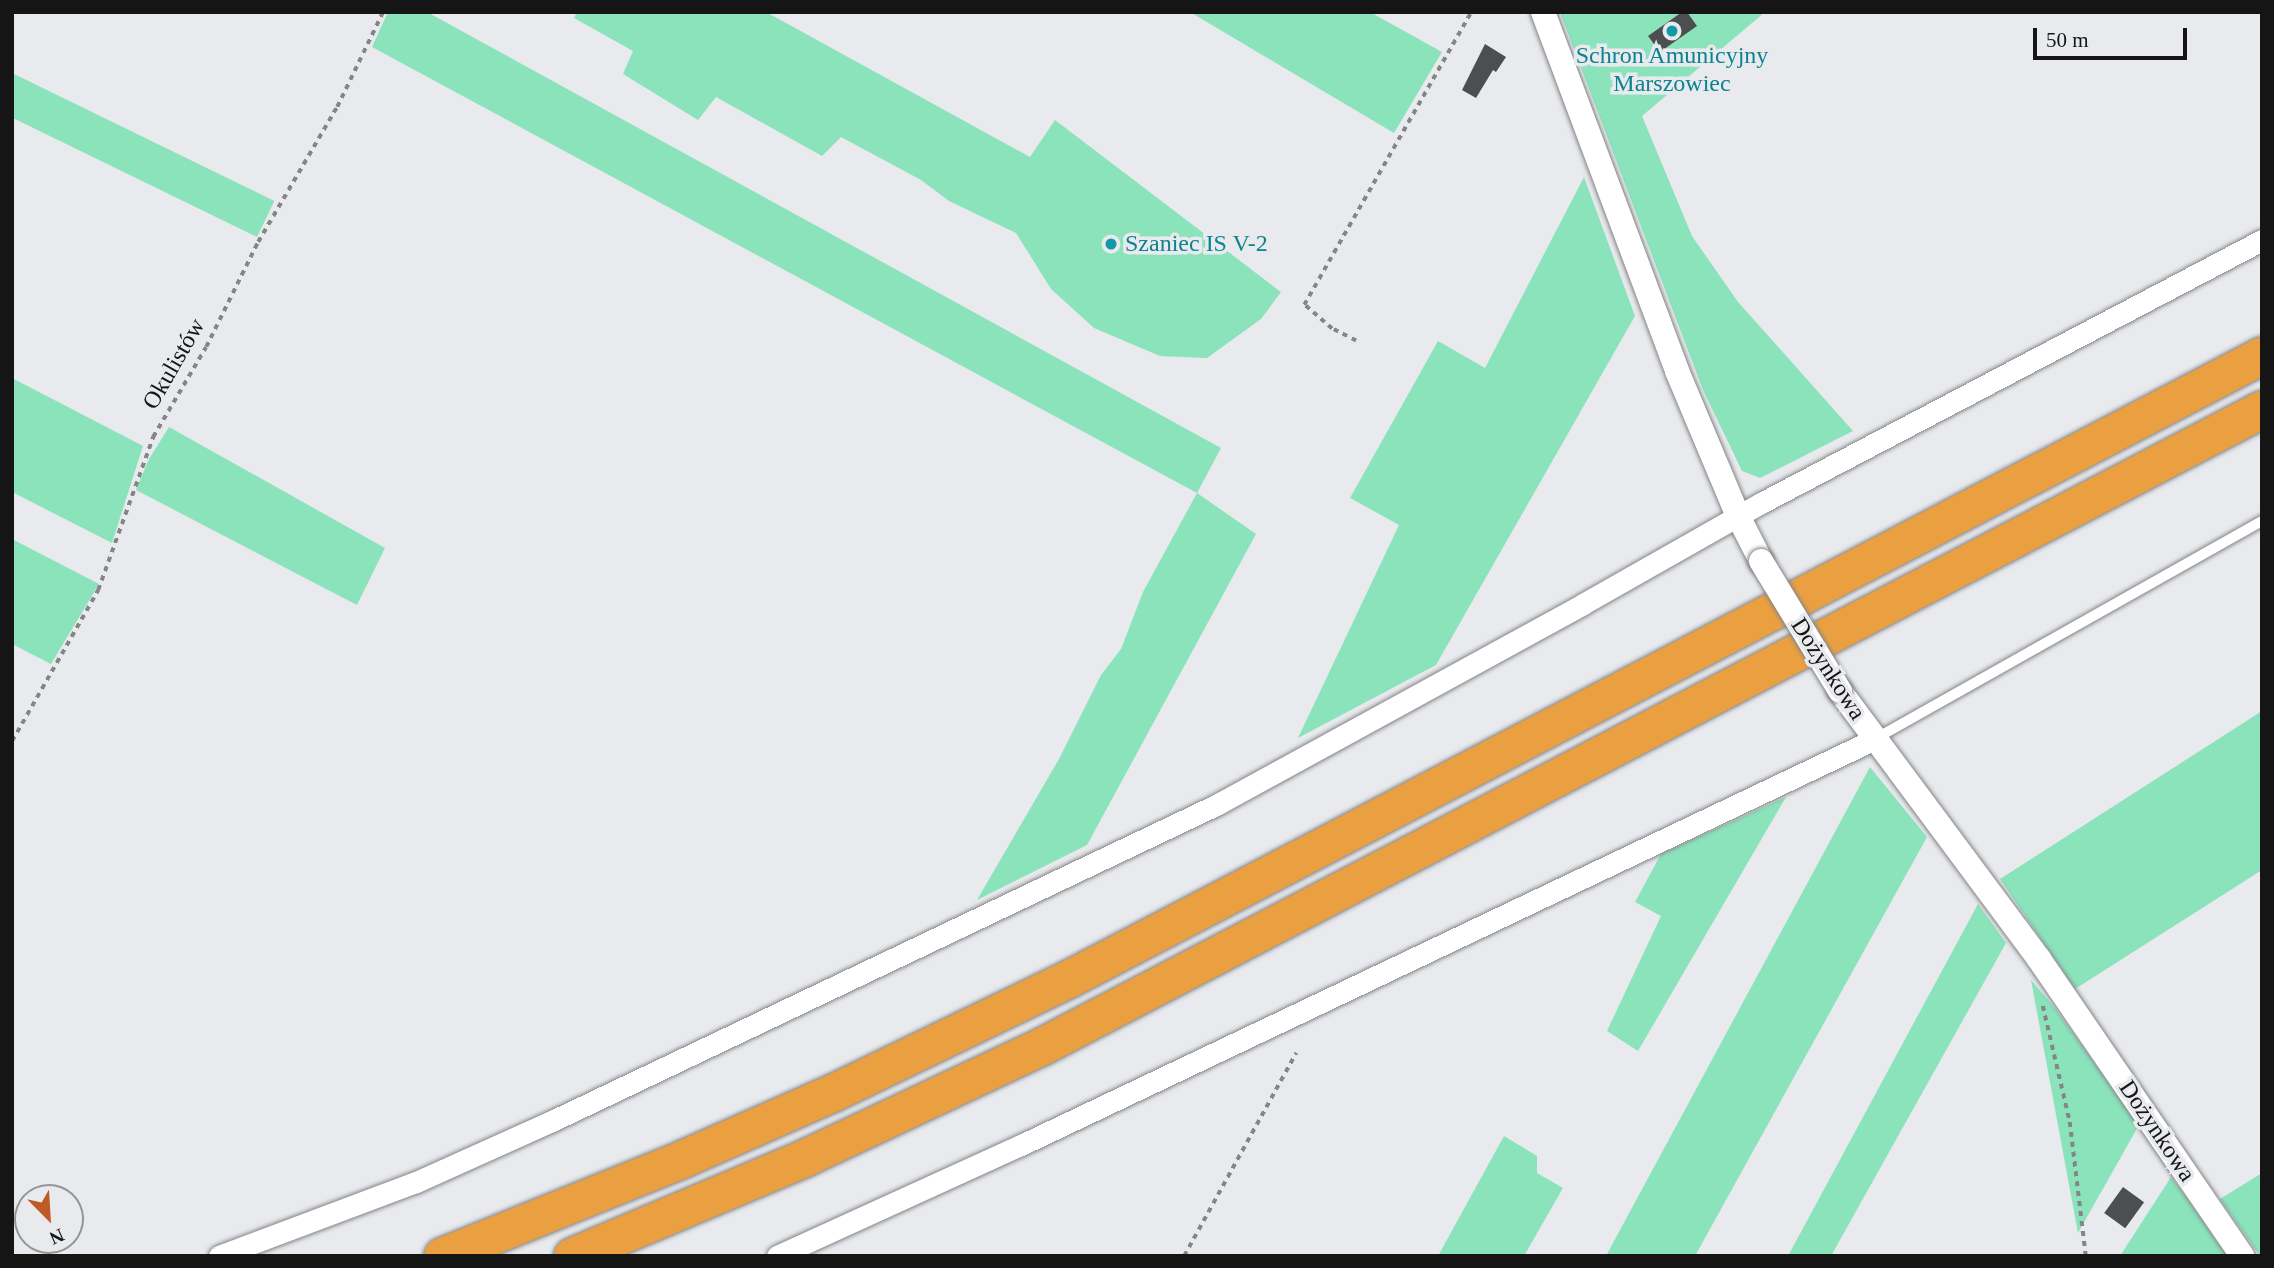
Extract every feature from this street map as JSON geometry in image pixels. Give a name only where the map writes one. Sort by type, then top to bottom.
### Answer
[{"type":"highway","points":[[442,1256],[681,1159],[834,1092],[1070,978],[2262,355]]},
{"type":"highway","points":[[572,1256],[804,1158],[1042,1046],[2262,409]]},
{"type":"street","name":"Dożynkowa","points":[[1543,12],[1677,371],[1738,516],[1761,561],[1840,691],[2039,959],[2242,1256]]},
{"type":"street","points":[[219,1256],[416,1182],[1219,804],[1738,516],[2262,240]]},
{"type":"street","points":[[777,1256],[1021,1145],[1875,739]]},
{"type":"lane","points":[[1875,739],[2262,521]]},
{"type":"path","name":"Okulistów","points":[[12,741],[99,590],[153,437],[206,347],[258,242],[337,107],[383,12]]},
{"type":"path","points":[[1356,341],[1332,329],[1304,305],[1471,12]]},
{"type":"path","points":[[2043,999],[2070,1122],[2086,1256]]},
{"type":"path","points":[[1184,1256],[1296,1053]]},
{"type":"green space","points":[[388,12],[427,12],[1221,448],[1197,493],[372,47]]},
{"type":"green space","points":[[577,12],[766,12],[1030,157],[1055,120],[1281,292],[1261,319],[1207,358],[1160,356],[1094,328],[1051,289],[1016,233],[949,201],[921,180],[841,137],[822,156],[716,97],[698,120],[623,74],[633,51],[574,18]]},
{"type":"green space","points":[[1190,12],[1370,12],[1442,52],[1394,133]]},
{"type":"green space","points":[[1560,12],[1765,12],[1642,116],[1692,236],[1738,302],[1853,431],[1760,478],[1742,471],[1703,390]]},
{"type":"green space","points":[[12,73],[274,201],[257,237],[12,118]]},
{"type":"green space","points":[[1584,177],[1635,316],[1436,665],[1298,738],[1399,525],[1350,498],[1438,341],[1485,368]]},
{"type":"green space","points":[[12,378],[143,446],[112,543],[12,492]]},
{"type":"green space","points":[[169,427],[385,548],[357,605],[136,490],[149,459]]},
{"type":"green space","points":[[1197,493],[1256,534],[1087,845],[977,900],[1059,759],[1101,675],[1121,649],[1143,592]]},
{"type":"green space","points":[[12,539],[99,584],[51,664],[12,644]]},
{"type":"green space","points":[[2262,711],[2262,870],[2075,989],[2000,879]]},
{"type":"green space","points":[[1870,767],[1927,837],[1695,1256],[1606,1256]]},
{"type":"green space","points":[[1786,797],[1638,1051],[1607,1031],[1661,916],[1635,902],[1661,854]]},
{"type":"green space","points":[[1978,904],[2006,943],[1831,1256],[1788,1256]]},
{"type":"green space","points":[[2031,980],[2055,1008],[2139,1125],[2078,1233]]},
{"type":"green space","points":[[1504,1136],[1537,1156],[1537,1173],[1563,1188],[1524,1256],[1438,1256]]},
{"type":"green space","points":[[2262,1173],[2262,1256],[2260,1256],[2220,1199]]},
{"type":"green space","points":[[2171,1177],[2189,1201],[2227,1256],[2120,1256]]},
{"type":"building","name":"Schron Amunicyjny Marszowiec","points":[[1682,12],[1687,12],[1697,26],[1660,52],[1648,36]]},
{"type":"building","points":[[1485,44],[1506,57],[1496,72],[1493,70],[1476,98],[1462,90]]},
{"type":"building","points":[[2123,1187],[2144,1202],[2125,1228],[2104,1213]]},
{"type":"place","name":"Schron Amunicyjny Marszowiec","points":[[1672,31]]},
{"type":"place","name":"Szaniec IS V-2","points":[[1111,244]]}]
